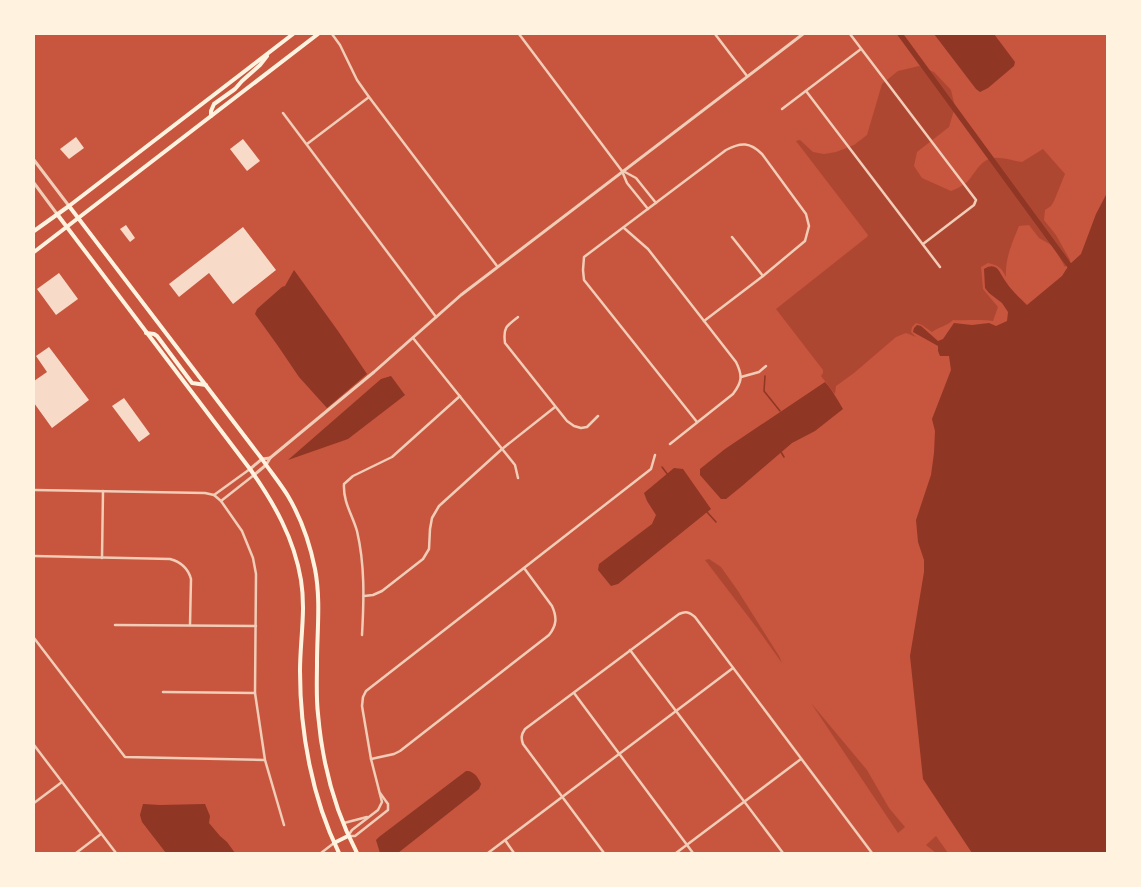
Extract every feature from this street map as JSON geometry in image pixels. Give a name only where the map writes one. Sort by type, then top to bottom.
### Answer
[{"type":"main road","points":[[34,230],[69,206],[293,34]]},
{"type":"main road","points":[[34,252],[318,34]]},
{"type":"main road","points":[[211,116],[211,110],[214,104],[235,89],[260,65],[271,50]]},
{"type":"main road","points":[[69,206],[262,459],[288,496],[299,517],[315,569],[319,603],[317,662],[318,714],[329,776],[348,836],[357,853]]},
{"type":"main road","points":[[57,214],[250,469],[284,524],[294,552],[301,580],[304,618],[300,671],[302,714],[313,778],[320,804],[339,853]]},
{"type":"main road","points":[[146,333],[157,336],[192,383],[206,385]]},
{"type":"main road","points":[[334,843],[348,836]]},
{"type":"street","points":[[332,34],[340,45],[357,80],[369,97],[497,266]]},
{"type":"street","points":[[519,34],[622,171],[627,183],[648,209]]},
{"type":"street","points":[[715,34],[747,76]]},
{"type":"street","points":[[221,501],[266,465],[270,458],[323,415],[497,266],[803,34]]},
{"type":"street","points":[[850,34],[976,200],[974,205],[923,244]]},
{"type":"street","points":[[782,109],[861,49]]},
{"type":"street","points":[[806,91],[940,268]]},
{"type":"street","points":[[307,144],[369,97]]},
{"type":"street","points":[[283,113],[436,317]]},
{"type":"street","points":[[697,422],[584,280],[584,257],[726,150],[735,146],[746,144],[755,147],[762,154],[806,214],[809,226],[804,241],[763,276],[704,321]]},
{"type":"street","points":[[34,160],[69,206]]},
{"type":"street","points":[[622,171],[636,178],[656,203]]},
{"type":"street","points":[[34,183],[57,214]]},
{"type":"street","points":[[624,228],[648,249],[736,362],[741,376],[739,386],[733,394],[670,444]]},
{"type":"street","points":[[732,237],[763,276]]},
{"type":"street","points":[[518,318],[507,326],[504,333],[505,343],[555,407],[567,421],[574,426],[581,428],[588,427],[598,416]]},
{"type":"street","points":[[413,338],[515,465],[518,478]]},
{"type":"street","points":[[741,376],[759,372],[766,366]]},
{"type":"street","points":[[362,635],[364,596],[362,564],[356,531],[343,494],[344,484],[353,476],[392,457],[460,396]]},
{"type":"street","points":[[364,596],[373,596],[382,591],[423,559],[429,549],[432,518],[439,506],[502,448],[555,407]]},
{"type":"street","points":[[348,836],[355,836],[388,810],[388,804],[377,786],[371,760],[362,706],[366,691],[651,468],[656,455]]},
{"type":"street","points":[[214,495],[262,459],[270,458]]},
{"type":"street","points":[[34,490],[205,493],[214,495],[221,501],[242,531],[253,558],[256,574],[255,693],[266,760],[284,825]]},
{"type":"street","points":[[102,558],[103,491]]},
{"type":"street","points":[[34,556],[170,559],[181,563],[189,573],[191,579],[190,625]]},
{"type":"street","points":[[371,760],[400,751],[549,635],[553,630],[556,616],[554,610],[524,568]]},
{"type":"street","points":[[604,853],[523,744],[521,738],[525,729],[574,694],[678,614],[684,612],[689,613],[694,617],[872,853]]},
{"type":"street","points":[[115,625],[256,626]]},
{"type":"street","points":[[34,638],[124,758],[266,760]]},
{"type":"street","points":[[630,650],[783,853]]},
{"type":"street","points":[[488,853],[733,668]]},
{"type":"street","points":[[163,692],[255,693]]},
{"type":"street","points":[[574,694],[693,853]]},
{"type":"street","points":[[34,745],[116,853]]},
{"type":"street","points":[[676,853],[801,759]]},
{"type":"street","points":[[34,803],[62,782]]},
{"type":"street","points":[[348,836],[352,830],[381,806],[382,802],[380,792]]},
{"type":"street","points":[[344,823],[368,817]]},
{"type":"street","points":[[76,853],[101,834]]},
{"type":"street","points":[[505,840],[514,853]]},
{"type":"street","points":[[321,853],[334,843]]},
{"type":"shaded area","points":[[934,34],[994,34],[1015,62],[1014,66],[988,88],[980,92],[976,89]]},
{"type":"shaded area","points":[[919,66],[934,72],[951,90],[955,107],[949,127],[917,152],[914,166],[922,178],[951,191],[967,182],[982,164],[989,159],[1001,158],[1022,162],[1043,149],[1065,174],[1054,201],[1051,206],[1045,210],[1044,220],[1056,235],[1070,260],[1065,267],[1053,246],[1039,238],[1029,225],[1019,226],[1008,257],[1006,277],[1001,269],[995,265],[988,263],[981,267],[983,289],[998,307],[993,321],[953,320],[932,332],[916,323],[912,327],[911,332],[916,337],[906,333],[896,337],[854,373],[836,386],[835,394],[821,376],[823,370],[776,309],[868,235],[796,141],[800,140],[813,152],[824,154],[836,152],[854,145],[867,135],[882,84],[898,71]]},
{"type":"shaded area","points":[[1107,193],[1107,853],[972,853],[923,779],[910,656],[924,572],[924,560],[918,542],[916,520],[931,475],[935,431],[932,419],[951,370],[949,356],[940,356],[938,346],[913,332],[917,325],[921,326],[938,341],[943,339],[954,323],[972,325],[989,323],[996,326],[1007,321],[1008,312],[1002,303],[985,288],[984,269],[992,266],[998,269],[1010,288],[1027,305],[1062,276],[1069,265],[1081,254],[1096,214]]},
{"type":"shaded area","points":[[294,270],[367,374],[327,408],[299,377],[255,314],[257,309],[285,286]]},
{"type":"shaded area","points":[[391,376],[405,395],[348,439],[288,460],[381,379]]},
{"type":"shaded area","points":[[825,382],[843,409],[815,431],[792,443],[726,499],[721,499],[700,475],[700,469],[725,449]]},
{"type":"shaded area","points":[[674,468],[683,469],[711,509],[618,584],[611,586],[598,570],[599,564],[652,524],[656,515],[644,493]]},
{"type":"shaded area","points":[[709,559],[721,567],[738,591],[782,663],[705,560]]},
{"type":"shaded area","points":[[811,703],[867,770],[889,808],[905,827],[898,833]]},
{"type":"shaded area","points":[[466,771],[473,773],[477,777],[481,784],[479,789],[398,853],[380,853],[376,840],[379,837]]},
{"type":"shaded area","points":[[143,804],[205,804],[210,816],[209,823],[235,853],[166,853],[142,822],[140,815]]},
{"type":"shaded area","points":[[936,836],[948,853],[936,853],[926,845]]},
{"type":"building","points":[[76,137],[84,148],[69,159],[60,149]]},
{"type":"building","points":[[243,139],[260,161],[247,171],[230,149]]},
{"type":"building","points":[[126,225],[135,238],[130,242],[120,229]]},
{"type":"building","points":[[243,227],[276,270],[233,304],[209,273],[179,297],[169,284]]},
{"type":"building","points":[[59,273],[78,299],[56,315],[37,289]]},
{"type":"building","points":[[49,347],[89,400],[52,428],[34,403],[34,381],[47,372],[36,356]]},
{"type":"building","points":[[124,398],[150,434],[139,442],[112,406]]},
{"type":"waterway","points":[[900,34],[1069,265]]},
{"type":"waterway","points":[[765,376],[764,391],[780,411]]},
{"type":"waterway","points":[[781,452],[784,457]]},
{"type":"waterway","points":[[662,467],[668,475]]},
{"type":"waterway","points":[[707,512],[716,522]]}]
